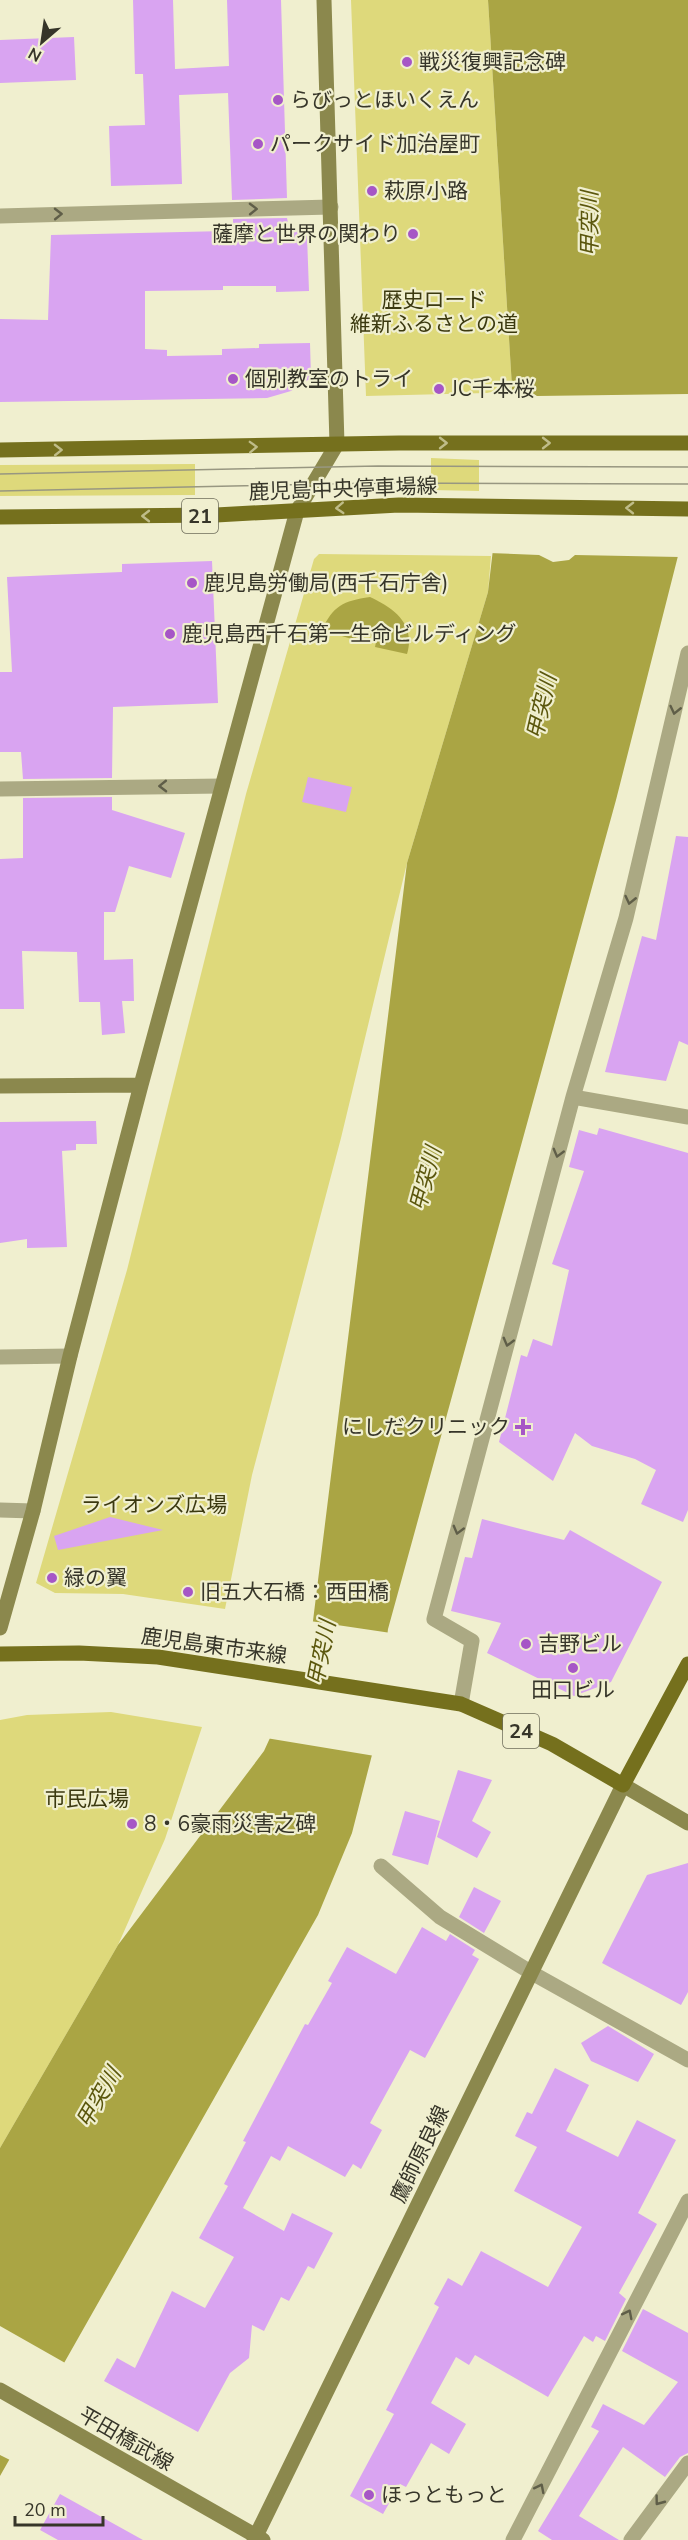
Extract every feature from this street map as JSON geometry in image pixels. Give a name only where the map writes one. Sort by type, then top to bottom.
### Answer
[{"type":"main road","name":"鹿児島中央停車場線","points":[[0,450],[337,444],[688,443]]},
{"type":"main road","name":"鹿児島中央停車場線","points":[[0,517],[216,515],[399,505],[688,509]]},
{"type":"main road","name":"鹿児島東市来線","points":[[0,1653],[79,1653],[158,1657],[461,1704],[552,1744],[623,1785]]},
{"type":"main road","points":[[623,1785],[688,1664]]},
{"type":"street","points":[[0,1628],[33,1511],[70,1356],[141,1085],[297,511],[337,444],[324,0]]},
{"type":"street","points":[[0,216],[331,207]]},
{"type":"street","points":[[461,1704],[472,1641],[434,1619],[573,1097],[626,918],[688,653]]},
{"type":"street","points":[[0,789],[222,786]]},
{"type":"street","points":[[0,1086],[141,1085]]},
{"type":"street","points":[[573,1097],[688,1117]]},
{"type":"street","points":[[0,1357],[70,1356]]},
{"type":"street","points":[[0,1510],[33,1511]]},
{"type":"street","points":[[623,1785],[688,1823]]},
{"type":"street","name":"鷹師原良線","points":[[258,2538],[623,1785]]},
{"type":"street","points":[[381,1866],[440,1917],[688,2060]]},
{"type":"street","points":[[513,2540],[688,2201]]},
{"type":"street","name":"平田橋武線","points":[[0,2390],[258,2538]]},
{"type":"street","points":[[631,2540],[688,2463]]},
{"type":"green space","name":"歴史ロード 維新ふるさとの道","points":[[351,0],[488,0],[512,387],[487,393],[366,396]]},
{"type":"green space","points":[[431,458],[479,460],[479,491],[431,490]]},
{"type":"green space","points":[[195,464],[195,495],[0,496],[0,465]]},
{"type":"green space","name":"ライオンズ広場","points":[[319,554],[491,556],[488,592],[407,863],[341,1138],[252,1475],[225,1609],[123,1594],[55,1593],[36,1583],[127,1270],[246,794],[314,559]]},
{"type":"green space","name":"市民広場","points":[[111,1712],[202,1727],[165,1839],[118,1945],[0,2148],[0,1720],[27,1715]]},
{"type":"water","name":"甲突川","points":[[488,0],[688,0],[688,460],[680,548],[616,800],[388,1629],[374,1747],[352,1833],[318,1915],[0,2476],[0,2148],[118,1945],[264,1751],[309,1653],[407,863],[488,592],[512,387]]},
{"type":"water","points":[[370,597],[387,606],[401,618],[408,634],[407,654],[375,647],[376,642],[368,632],[357,635],[355,640],[322,630],[330,615],[340,606],[353,600]]},
{"type":"pier","points":[[523,387],[537,396],[688,394],[688,492],[680,557],[575,555],[569,560],[553,562],[539,555],[489,553],[508,394],[515,388]]},
{"type":"pier","points":[[310,1621],[391,1633],[375,1756],[266,1738],[306,1652]]},
{"type":"pier","points":[[0,2326],[67,2364],[12,2461],[0,2455]]},
{"type":"building","points":[[133,0],[173,0],[175,69],[229,66],[227,0],[281,0],[287,198],[232,200],[228,93],[179,95],[182,184],[111,186],[109,126],[145,125],[143,74],[135,74]]},
{"type":"building","points":[[74,37],[76,80],[0,83],[0,40]]},
{"type":"building","points":[[287,218],[288,223],[307,236],[309,291],[276,292],[276,286],[223,286],[223,290],[145,291],[145,349],[167,350],[167,356],[222,355],[222,349],[259,348],[259,344],[310,343],[311,378],[291,391],[267,398],[0,402],[0,319],[48,320],[51,235],[226,231],[233,229],[233,219]]},
{"type":"building","points":[[212,561],[218,703],[113,707],[112,778],[23,779],[21,752],[0,752],[0,672],[12,672],[7,577],[122,572],[122,564]]},
{"type":"building","points":[[308,777],[352,787],[346,812],[302,802]]},
{"type":"building","points":[[112,797],[112,810],[185,833],[171,878],[129,866],[115,912],[104,912],[104,960],[133,959],[134,1001],[122,1001],[125,1033],[102,1035],[100,1002],[79,1002],[77,952],[22,951],[24,1009],[0,1009],[0,859],[23,858],[23,798]]},
{"type":"building","points":[[676,836],[688,837],[688,1045],[679,1041],[666,1081],[605,1072],[642,936],[656,940]]},
{"type":"building","points":[[96,1121],[97,1144],[76,1144],[76,1150],[62,1151],[67,1247],[27,1248],[27,1239],[0,1243],[0,1122]]},
{"type":"building","points":[[599,1128],[688,1153],[688,1510],[683,1522],[641,1504],[656,1470],[635,1459],[592,1446],[575,1433],[553,1481],[499,1442],[521,1355],[527,1357],[533,1339],[552,1346],[569,1270],[552,1264],[584,1171],[569,1167],[579,1130],[597,1135]]},
{"type":"building","points":[[110,1517],[163,1530],[58,1550],[54,1536]]},
{"type":"building","points":[[482,1519],[564,1540],[570,1530],[662,1582],[611,1682],[574,1696],[487,1653],[501,1623],[451,1611],[465,1557],[472,1558]]},
{"type":"building","points":[[458,1770],[492,1780],[472,1821],[491,1832],[477,1858],[437,1837]]},
{"type":"building","points":[[405,1811],[440,1821],[428,1865],[392,1855]]},
{"type":"building","points":[[688,1863],[688,1992],[681,2005],[602,1963],[647,1875]]},
{"type":"building","points":[[474,1887],[501,1901],[484,1933],[459,1917]]},
{"type":"building","points":[[422,1927],[446,1941],[450,1934],[475,1950],[472,1955],[479,1959],[425,2058],[410,2050],[370,2123],[382,2130],[361,2169],[353,2164],[345,2177],[288,2146],[280,2161],[271,2156],[243,2208],[284,2231],[292,2213],[333,2233],[314,2269],[308,2266],[289,2301],[281,2297],[264,2331],[252,2325],[249,2358],[230,2373],[198,2432],[104,2381],[117,2358],[135,2368],[172,2291],[205,2308],[234,2257],[199,2238],[228,2186],[224,2184],[246,2142],[243,2141],[305,2024],[308,2025],[332,1983],[328,1981],[347,1947],[396,1974]]},
{"type":"building","points":[[608,2026],[654,2054],[638,2082],[591,2061],[581,2043]]},
{"type":"building","points":[[555,2068],[589,2085],[566,2131],[618,2157],[637,2120],[676,2140],[638,2213],[657,2224],[619,2293],[626,2299],[605,2341],[596,2336],[593,2342],[584,2336],[548,2397],[475,2355],[469,2365],[456,2357],[431,2403],[466,2424],[449,2454],[431,2443],[406,2487],[400,2484],[383,2514],[350,2496],[394,2414],[386,2410],[439,2307],[434,2304],[448,2278],[462,2286],[481,2251],[548,2287],[582,2227],[514,2191],[537,2147],[515,2136],[527,2112],[532,2114]]},
{"type":"building","points":[[643,2309],[688,2333],[688,2453],[680,2457],[665,2477],[623,2447],[579,2516],[619,2540],[552,2540],[538,2531],[599,2431],[591,2427],[603,2404],[644,2425],[678,2382],[622,2351]]},
{"type":"building","points":[[60,2494],[143,2540],[58,2540],[40,2530]]},
{"type":"tram line","points":[[0,474],[378,466],[688,467]]},
{"type":"tram line","points":[[0,491],[378,483],[688,484]]},
{"type":"place","name":"戦災復興記念碑","points":[[407,62]]},
{"type":"place","name":"らびっとほいくえん","points":[[278,100]]},
{"type":"place","name":"パークサイド加治屋町","points":[[258,144]]},
{"type":"place","name":"萩原小路","points":[[372,191]]},
{"type":"place","name":"薩摩と世界の関わり","points":[[413,234]]},
{"type":"place","name":"個別教室のトライ","points":[[233,379]]},
{"type":"place","name":"JC千本桜","points":[[439,389]]},
{"type":"place","name":"鹿児島労働局(西千石庁舎)","points":[[192,583]]},
{"type":"place","name":"鹿児島西千石第一生命ビルディング","points":[[170,634]]},
{"type":"place","name":"にしだクリニック","points":[[523,1427]]},
{"type":"place","name":"緑の翼","points":[[52,1578]]},
{"type":"place","name":"旧五大石橋：西田橋","points":[[188,1592]]},
{"type":"place","name":"吉野ビル","points":[[526,1644]]},
{"type":"place","name":"田口ビル","points":[[573,1668]]},
{"type":"place","name":"8・6豪雨災害之碑","points":[[132,1824]]},
{"type":"place","name":"ほっともっと","points":[[369,2495]]}]
